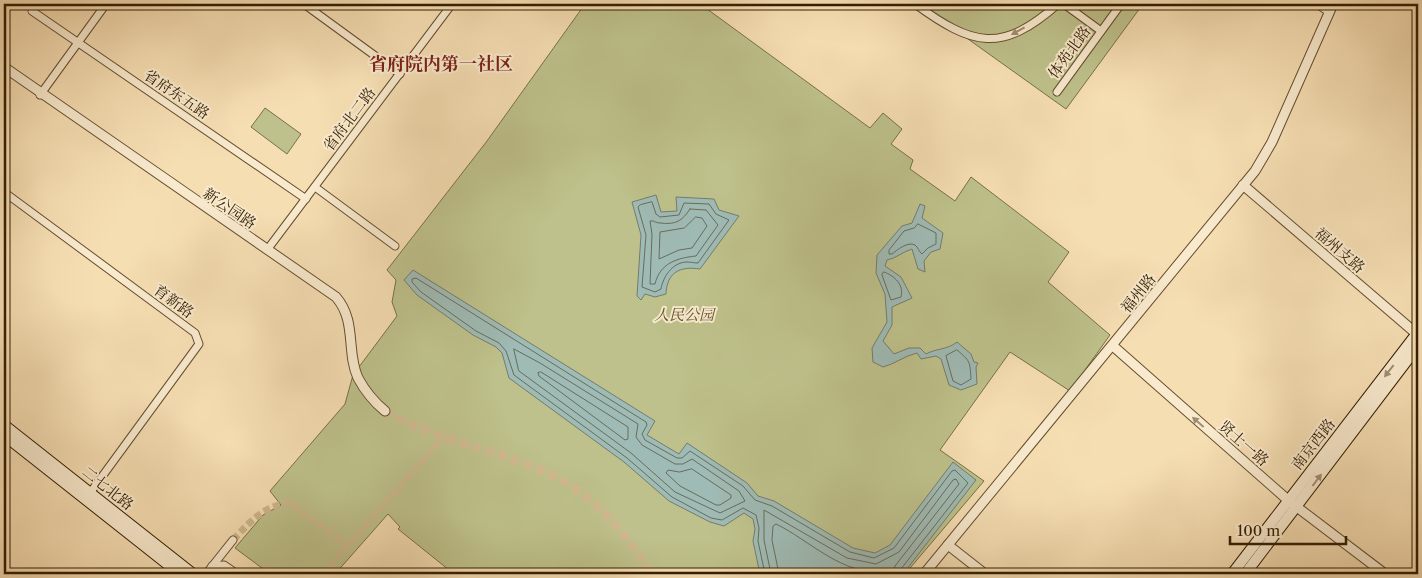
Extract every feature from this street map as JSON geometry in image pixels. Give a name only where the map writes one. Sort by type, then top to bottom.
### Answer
[{"type":"main road","name":"南京西路","points":[[1245,574],[1293,504],[1418,334]]},
{"type":"main road","name":"南京西路","points":[[1232,574],[1293,504],[1418,346]]},
{"type":"main road","name":"二七北路","points":[[4,425],[193,574]]},
{"type":"main road","name":"二七北路","points":[[4,435],[180,574]]},
{"type":"street","points":[[40,94],[106,4]]},
{"type":"street","points":[[306,4],[400,74]]},
{"type":"street","name":"省府北二路","points":[[267,250],[452,4]]},
{"type":"street","points":[[915,4],[937,20],[962,34],[989,40],[1011,35],[1041,18],[1058,4]]},
{"type":"street","points":[[1064,4],[1101,31]]},
{"type":"street","name":"体苑北路","points":[[1057,92],[1121,4]]},
{"type":"street","points":[[1317,4],[1331,8]]},
{"type":"street","name":"福州路","points":[[924,574],[1113,346],[1243,185],[1272,142],[1331,8]]},
{"type":"street","name":"省府东五路","points":[[32,10],[306,199]]},
{"type":"street","name":"新公园路","points":[[4,67],[40,94],[336,297],[342,304],[348,318],[358,377],[371,399],[385,411]]},
{"type":"street","name":"福州支路","points":[[1243,185],[1418,334]]},
{"type":"street","points":[[315,187],[395,246]]},
{"type":"street","name":"育新路","points":[[4,192],[195,333],[199,344],[90,493]]},
{"type":"street","name":"贤士一路","points":[[1113,346],[1293,504],[1385,574]]},
{"type":"street","points":[[206,574],[233,540]]},
{"type":"street","points":[[948,545],[985,574]]},
{"type":"street","points":[[212,566],[224,565],[237,574]]},
{"type":"green space","name":"人民公园","points":[[585,4],[705,4],[703,6],[870,128],[883,113],[902,129],[891,144],[913,160],[910,169],[955,201],[971,177],[1069,252],[1048,282],[1110,335],[1070,391],[1010,352],[940,450],[984,481],[905,574],[454,574],[398,529],[400,527],[388,514],[335,574],[270,574],[235,548],[263,515],[281,505],[270,491],[345,404],[353,375],[397,316],[392,302],[396,280],[387,270],[487,141]]},
{"type":"green space","points":[[919,4],[1143,4],[1066,109]]},
{"type":"green space","points":[[265,108],[301,134],[287,154],[251,127]]},
{"type":"water","points":[[656,195],[661,212],[677,211],[676,197],[714,199],[719,210],[739,216],[700,269],[693,268],[676,272],[669,280],[666,294],[655,297],[645,294],[641,300],[637,296],[641,235],[632,202]]},
{"type":"water","points":[[920,204],[925,206],[922,218],[943,233],[940,249],[931,252],[924,261],[925,272],[918,269],[912,249],[887,260],[885,266],[901,277],[912,298],[892,307],[892,325],[883,341],[894,354],[909,348],[920,348],[926,354],[957,342],[971,354],[974,362],[978,363],[976,367],[977,384],[961,390],[949,385],[941,359],[936,356],[921,359],[917,353],[883,367],[873,362],[872,348],[887,322],[885,294],[876,273],[877,255],[902,226],[912,223]]},
{"type":"water","points":[[413,270],[655,421],[647,435],[679,454],[687,443],[747,483],[758,496],[774,501],[853,548],[875,553],[890,545],[953,462],[976,480],[903,574],[760,574],[753,541],[755,529],[753,519],[744,513],[724,526],[710,522],[669,501],[624,462],[509,378],[502,353],[496,347],[473,335],[417,295],[404,280]]},
{"type":"tunnel","points":[[385,411],[434,433],[514,460],[564,481],[595,504],[622,532],[652,574]]},
{"type":"tunnel","points":[[323,574],[444,437]]},
{"type":"tunnel","points":[[233,540],[259,515],[273,507],[291,503],[348,546]]},
{"type":"district","name":"省府院内第一社区","points":[[441,64]]}]
